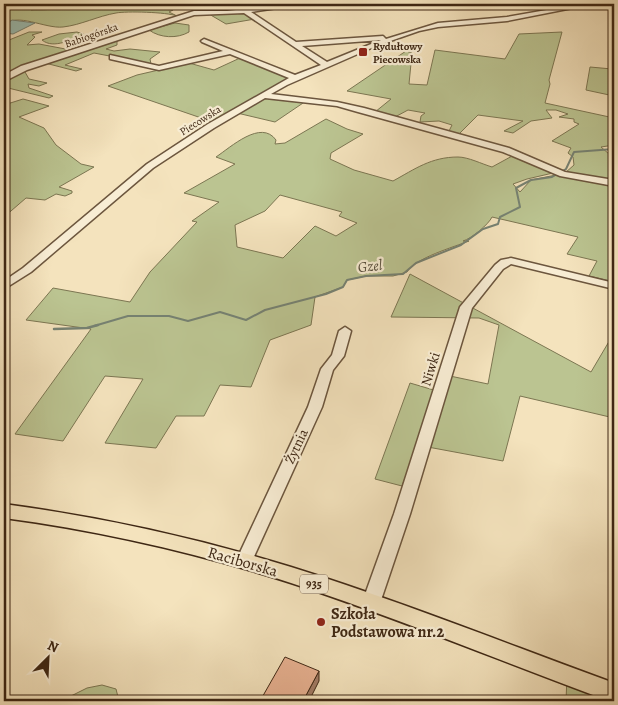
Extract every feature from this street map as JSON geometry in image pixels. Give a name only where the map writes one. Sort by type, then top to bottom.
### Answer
[{"type":"main road","name":"Raciborska","points":[[4,511],[69,519],[175,542],[244,561],[371,603],[614,693]]},
{"type":"street","name":"Babiogórska","points":[[4,78],[24,68],[187,15],[201,12],[221,14],[301,4]]},
{"type":"street","name":"Piecowska","points":[[4,286],[27,270],[150,166],[263,95],[295,78],[394,37],[438,25],[507,19],[590,4]]},
{"type":"street","points":[[245,11],[327,64]]},
{"type":"street","points":[[295,44],[394,37]]},
{"type":"street","points":[[204,41],[295,78]]},
{"type":"street","points":[[113,57],[159,68],[229,52]]},
{"type":"street","points":[[263,95],[337,104],[369,112],[506,150],[559,173],[614,183]]},
{"type":"street","name":"Niwki","points":[[371,603],[402,514],[466,308],[499,267],[505,262],[511,261],[614,286]]},
{"type":"street","name":"Żytnia","points":[[244,561],[315,406],[327,369],[338,356],[345,332]]},
{"type":"green space","points":[[4,4],[30,4],[31,10],[50,9],[60,4],[108,4],[173,10],[169,12],[177,16],[121,12],[63,27],[24,20],[10,21],[4,25]]},
{"type":"green space","points":[[245,12],[255,19],[226,24],[209,14]]},
{"type":"green space","points":[[175,23],[189,25],[189,32],[169,37],[158,35],[149,30]]},
{"type":"green space","points":[[29,32],[42,32],[32,35],[35,37],[27,45],[39,44],[76,51],[30,68],[25,72],[29,79],[47,83],[39,86],[28,84],[29,88],[53,96],[49,98],[4,87],[4,42]]},
{"type":"green space","points":[[77,32],[86,35],[58,44],[47,43],[42,40],[59,34]]},
{"type":"green space","points":[[562,32],[545,103],[614,118],[614,145],[601,147],[609,154],[614,154],[614,180],[565,173],[574,165],[573,157],[568,153],[571,148],[552,141],[579,124],[574,122],[574,119],[559,117],[568,114],[556,110],[546,110],[552,118],[531,121],[513,133],[504,131],[523,121],[478,115],[458,135],[448,133],[452,125],[439,121],[420,122],[421,116],[425,113],[408,110],[395,117],[375,112],[391,99],[347,91],[406,51],[412,53],[409,84],[427,85],[435,50],[505,59],[519,34]]},
{"type":"green space","points":[[124,37],[117,40],[117,45],[106,49],[114,51],[130,49],[160,52],[150,59],[151,64],[94,53],[65,65],[82,69],[76,71],[45,63]]},
{"type":"green space","points":[[240,58],[295,78],[269,95],[306,101],[275,122],[237,113],[213,122],[108,86],[137,75],[189,63],[214,70]]},
{"type":"green space","points":[[614,59],[614,96],[586,90],[590,67],[612,69],[613,78]]},
{"type":"green space","points":[[23,99],[49,106],[19,117],[44,128],[56,145],[81,164],[94,167],[59,187],[72,191],[72,193],[65,196],[56,194],[45,200],[26,198],[4,217],[4,105]]},
{"type":"green space","points":[[326,119],[363,134],[331,153],[330,159],[354,170],[393,181],[424,164],[440,159],[462,157],[492,167],[514,155],[553,173],[513,184],[520,192],[531,180],[556,175],[614,185],[614,282],[589,276],[597,261],[567,254],[578,237],[492,217],[479,231],[463,241],[469,241],[418,262],[407,272],[393,276],[366,276],[347,280],[343,287],[315,297],[311,325],[270,340],[251,387],[220,385],[204,416],[176,416],[156,448],[105,443],[143,379],[105,376],[63,441],[15,434],[91,329],[26,320],[53,288],[130,302],[150,272],[197,222],[192,221],[219,202],[184,193],[235,164],[216,157],[246,137],[262,132],[270,134],[276,140],[275,144],[285,143]],"holes":[[[280,195],[342,212],[339,216],[357,223],[336,236],[315,226],[283,258],[237,247],[235,225],[265,211]]]},
{"type":"green space","points":[[410,274],[591,372],[614,333],[614,418],[520,396],[503,461],[417,445],[402,486],[375,479],[410,383],[437,391],[450,376],[488,384],[499,325],[479,318],[391,317]]},
{"type":"green space","points":[[567,676],[614,693],[614,701],[566,701]]},
{"type":"green space","points":[[102,685],[116,689],[119,701],[61,701],[87,688]]},
{"type":"water","points":[[12,20],[35,23],[13,34],[4,33],[4,26]]},
{"type":"building","points":[[285,657],[319,671],[303,701],[260,701]]},
{"type":"building","points":[[378,697],[390,701],[376,701]]},
{"type":"waterway","points":[[4,36],[9,34]]},
{"type":"waterway","name":"Gzel","points":[[94,326],[128,316],[169,316],[188,321],[220,312],[246,320],[265,310],[326,294],[343,287],[347,280],[366,276],[403,274],[416,263],[461,245],[483,229],[498,224],[500,217],[520,207],[516,188],[531,180],[552,177],[566,169],[574,152],[614,149]]},
{"type":"waterway","name":"Gzel","points":[[54,329],[87,328],[98,325]]},
{"type":"place","name":"Rydułtowy Piecowska","points":[[363,52]]},
{"type":"place","name":"Szkoła Podstawowa nr.2","points":[[321,622]]}]
